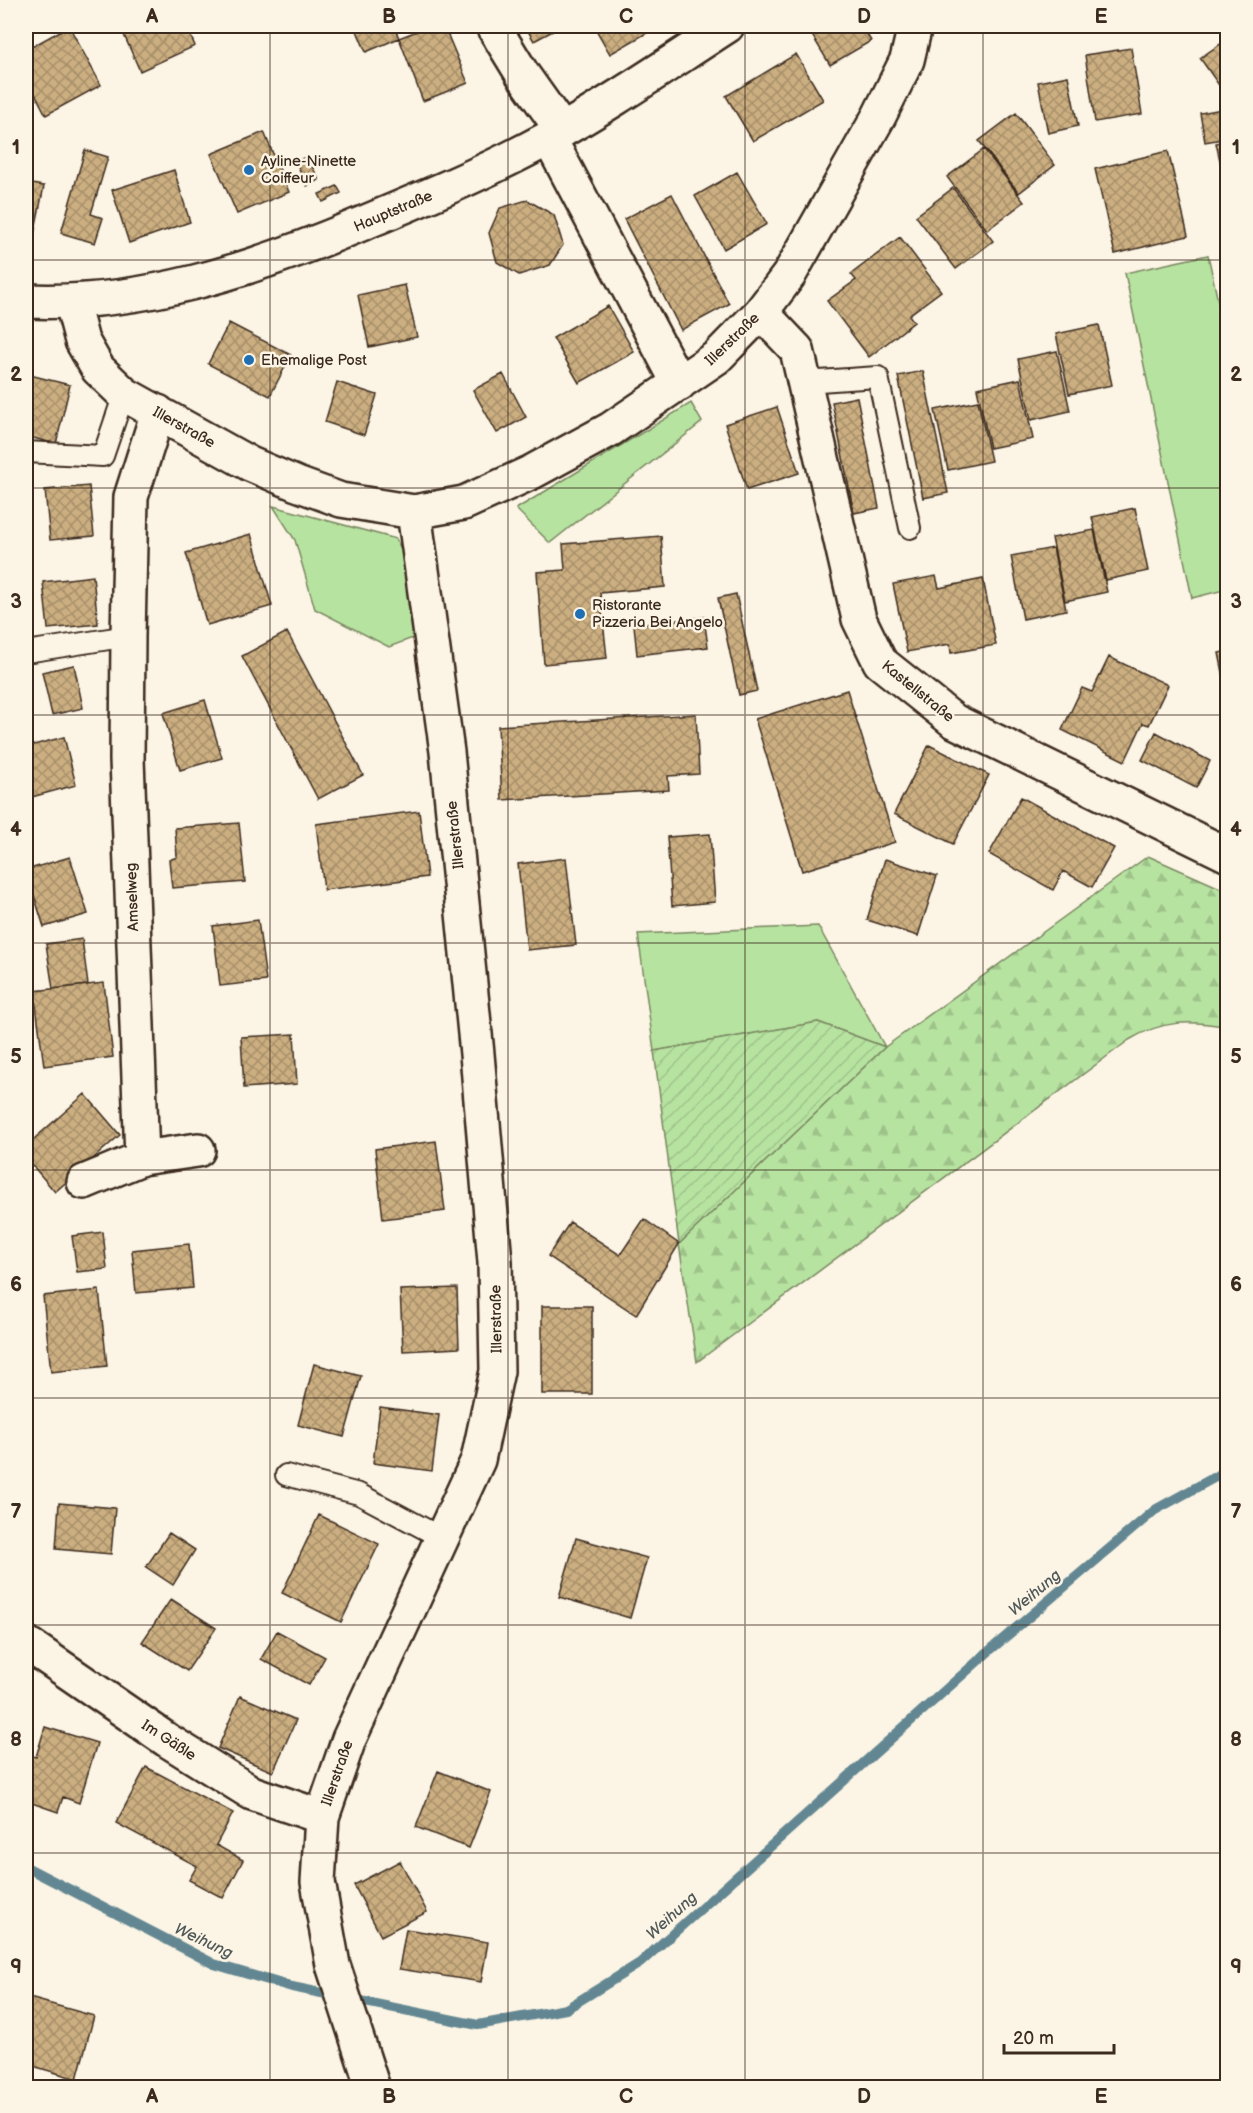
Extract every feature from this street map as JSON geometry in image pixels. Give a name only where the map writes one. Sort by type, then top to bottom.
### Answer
[{"type":"street","points":[[493,26],[556,134],[679,384]]},
{"type":"street","name":"Hauptstraße","points":[[26,302],[72,303],[171,289],[267,263],[409,205],[556,134],[727,26]]},
{"type":"street","name":"Illerstraße","points":[[72,303],[82,341],[98,369],[124,394],[250,464],[341,500],[414,512],[464,503],[532,472],[611,429],[717,357],[761,312],[789,275],[879,116],[907,60],[915,26]]},
{"type":"street","name":"Kastellstraße","points":[[761,312],[797,350],[859,619],[880,662],[954,721],[1227,855]]},
{"type":"street","name":"Amselweg","points":[[142,1158],[127,759],[128,636],[131,497],[158,412]]},
{"type":"street","name":"Illerstraße","points":[[369,2075],[333,1965],[318,1882],[322,1817],[349,1739],[478,1460],[496,1371],[495,1262],[447,752],[414,512]]},
{"type":"street","points":[[84,1182],[142,1158],[198,1150]]},
{"type":"street","name":"Im Gäßle","points":[[26,1643],[167,1740],[252,1793],[322,1817]]},
{"type":"lane","points":[[804,382],[878,376],[910,528]]},
{"type":"lane","points":[[26,452],[103,456],[124,394]]},
{"type":"lane","points":[[26,652],[128,636]]},
{"type":"lane","points":[[286,1475],[359,1494],[442,1538]]},
{"type":"green space","points":[[1208,255],[1227,343],[1228,589],[1192,598],[1125,273]]},
{"type":"green space","points":[[691,403],[702,422],[550,543],[516,509]]},
{"type":"green space","points":[[273,506],[396,539],[413,573],[418,636],[389,647],[315,609],[295,540]]},
{"type":"green space","points":[[1148,856],[1227,891],[1227,1027],[1201,1023],[1176,1023],[1141,1033],[1129,1040],[697,1362],[679,1244],[885,1047]]},
{"type":"green space","points":[[818,926],[885,1047],[818,1022],[654,1051],[638,934]]},
{"type":"green space","points":[[818,1022],[885,1047],[679,1244],[654,1051]]},
{"type":"building","points":[[69,26],[101,85],[46,115],[26,76],[26,50]]},
{"type":"building","points":[[120,26],[186,26],[195,46],[140,71]]},
{"type":"building","points":[[355,26],[394,26],[399,38],[366,52]]},
{"type":"building","points":[[430,26],[444,26],[468,83],[423,101],[399,38]]},
{"type":"building","points":[[525,26],[562,26],[534,41]]},
{"type":"building","points":[[594,26],[659,26],[610,54]]},
{"type":"building","points":[[862,26],[871,41],[830,65],[807,27]]},
{"type":"building","points":[[1228,39],[1228,98],[1200,58]]},
{"type":"building","points":[[1131,48],[1142,114],[1095,122],[1085,55]]},
{"type":"building","points":[[796,54],[823,100],[753,141],[726,96]]},
{"type":"building","points":[[1068,76],[1078,126],[1048,133],[1038,82]]},
{"type":"building","points":[[1228,108],[1228,138],[1205,142],[1200,113]]},
{"type":"building","points":[[1016,113],[1055,165],[1019,193],[979,141]]},
{"type":"building","points":[[264,132],[289,192],[237,214],[211,154]]},
{"type":"building","points":[[1228,140],[1228,164],[1221,165],[1216,143]]},
{"type":"building","points":[[984,149],[1024,202],[987,230],[947,177]]},
{"type":"building","points":[[85,150],[108,157],[91,214],[103,218],[95,243],[61,233]]},
{"type":"building","points":[[1168,151],[1188,236],[1115,254],[1095,169]]},
{"type":"building","points":[[307,156],[319,180],[307,186],[296,162]]},
{"type":"building","points":[[174,170],[190,222],[129,243],[112,190]]},
{"type":"building","points":[[737,172],[767,224],[724,249],[695,196]]},
{"type":"building","points":[[26,183],[44,186],[27,269],[26,269]]},
{"type":"building","points":[[337,186],[341,193],[323,202],[319,194]]},
{"type":"building","points":[[953,188],[993,241],[956,269],[916,216]]},
{"type":"building","points":[[672,194],[729,304],[681,330],[624,219]]},
{"type":"building","points":[[527,200],[554,215],[563,245],[550,265],[519,275],[497,262],[489,233],[500,208]]},
{"type":"building","points":[[900,237],[941,291],[909,315],[914,322],[869,357],[827,301],[856,280],[851,274]]},
{"type":"building","points":[[405,285],[417,337],[369,347],[358,295]]},
{"type":"building","points":[[608,306],[634,352],[579,383],[553,338]]},
{"type":"building","name":"Ehemalige Post","points":[[229,323],[291,355],[270,396],[208,364]]},
{"type":"building","points":[[1099,325],[1112,385],[1069,394],[1056,334]]},
{"type":"building","points":[[26,349],[32,350],[31,363],[26,362]]},
{"type":"building","points":[[1057,351],[1070,411],[1031,420],[1018,359]]},
{"type":"building","points":[[923,371],[948,493],[923,498],[898,376]]},
{"type":"building","points":[[26,374],[70,385],[56,444],[26,436]]},
{"type":"building","points":[[503,374],[526,417],[497,433],[473,390]]},
{"type":"building","points":[[1020,379],[1033,439],[990,448],[977,388]]},
{"type":"building","points":[[337,382],[377,395],[364,435],[325,422]]},
{"type":"building","points":[[857,397],[879,508],[854,513],[832,402]]},
{"type":"building","points":[[978,401],[991,461],[948,470],[935,410]]},
{"type":"building","points":[[777,407],[799,473],[747,490],[725,424]]},
{"type":"building","points":[[89,486],[94,536],[50,540],[45,490]]},
{"type":"building","points":[[1135,508],[1148,571],[1106,580],[1092,517]]},
{"type":"building","points":[[1094,530],[1107,592],[1065,601],[1052,538]]},
{"type":"building","points":[[251,534],[272,606],[207,625],[186,553]]},
{"type":"building","points":[[661,536],[665,587],[600,593],[607,658],[544,664],[537,572],[565,570],[563,544]]},
{"type":"building","points":[[1053,548],[1066,610],[1023,619],[1011,556]]},
{"type":"building","points":[[93,576],[98,624],[48,629],[43,582]]},
{"type":"building","points":[[936,576],[939,588],[983,579],[996,645],[951,653],[950,644],[907,652],[893,584]]},
{"type":"building","points":[[736,594],[757,691],[739,695],[718,598]]},
{"type":"building","points":[[704,617],[708,647],[637,655],[634,625]]},
{"type":"building","points":[[287,632],[363,775],[318,799],[242,656]]},
{"type":"building","points":[[1228,651],[1228,697],[1219,653]]},
{"type":"building","points":[[1109,657],[1168,685],[1149,725],[1143,723],[1125,761],[1062,730],[1082,688],[1092,692]]},
{"type":"building","points":[[74,665],[83,708],[52,715],[42,672]]},
{"type":"building","points":[[847,690],[895,842],[802,871],[755,719]]},
{"type":"building","points":[[205,700],[222,758],[180,770],[163,713]]},
{"type":"building","points":[[696,714],[699,774],[668,776],[669,790],[502,800],[498,726]]},
{"type":"building","points":[[1156,732],[1210,761],[1196,788],[1142,760]]},
{"type":"building","points":[[64,737],[76,785],[28,798],[26,747]]},
{"type":"building","points":[[929,745],[989,775],[953,844],[894,814]]},
{"type":"building","points":[[1021,797],[1114,848],[1092,887],[1063,871],[1053,890],[989,854]]},
{"type":"building","points":[[419,811],[427,877],[324,890],[316,824]]},
{"type":"building","points":[[239,823],[245,882],[172,888],[169,860],[177,857],[175,828]]},
{"type":"building","points":[[710,834],[715,902],[672,906],[667,837]]},
{"type":"building","points":[[70,857],[88,914],[44,927],[26,870]]},
{"type":"building","points":[[566,858],[576,945],[527,950],[518,864]]},
{"type":"building","points":[[885,859],[937,876],[918,936],[867,920]]},
{"type":"building","points":[[258,920],[266,981],[220,986],[213,926]]},
{"type":"building","points":[[82,939],[88,985],[53,989],[46,944]]},
{"type":"building","points":[[104,983],[113,1057],[44,1066],[34,991]]},
{"type":"building","points":[[294,1034],[297,1084],[244,1088],[241,1037]]},
{"type":"building","points":[[85,1094],[120,1135],[55,1192],[26,1158],[26,1146]]},
{"type":"building","points":[[436,1141],[445,1211],[383,1219],[375,1149]]},
{"type":"building","points":[[644,1219],[679,1244],[636,1315],[548,1256],[570,1222],[620,1255]]},
{"type":"building","points":[[103,1232],[107,1269],[77,1272],[72,1236]]},
{"type":"building","points":[[189,1244],[193,1288],[136,1293],[132,1250]]},
{"type":"building","points":[[457,1288],[459,1348],[403,1351],[400,1290]]},
{"type":"building","points":[[99,1290],[107,1366],[51,1372],[43,1296]]},
{"type":"building","points":[[542,1306],[592,1306],[592,1394],[542,1394]]},
{"type":"building","points":[[314,1364],[361,1376],[344,1437],[298,1425]]},
{"type":"building","points":[[380,1407],[439,1415],[432,1471],[373,1463]]},
{"type":"building","points":[[59,1503],[115,1508],[111,1554],[56,1549]]},
{"type":"building","points":[[319,1515],[379,1544],[341,1622],[282,1593]]},
{"type":"building","points":[[169,1533],[195,1550],[173,1585],[146,1567]]},
{"type":"building","points":[[576,1538],[647,1558],[630,1618],[559,1597]]},
{"type":"building","points":[[171,1599],[216,1628],[187,1671],[142,1642]]},
{"type":"building","points":[[277,1631],[325,1657],[309,1685],[261,1659]]},
{"type":"building","points":[[240,1696],[296,1720],[273,1772],[218,1748]]},
{"type":"building","points":[[45,1727],[97,1743],[79,1803],[63,1797],[58,1812],[26,1801],[26,1754],[36,1757]]},
{"type":"building","points":[[146,1767],[233,1813],[216,1845],[243,1860],[223,1898],[189,1880],[197,1866],[116,1823]]},
{"type":"building","points":[[438,1771],[491,1792],[469,1848],[416,1827]]},
{"type":"building","points":[[400,1861],[427,1912],[381,1936],[354,1885]]},
{"type":"building","points":[[406,1929],[488,1942],[481,1982],[399,1969]]},
{"type":"building","points":[[26,1997],[94,2016],[77,2079],[26,2064]]},
{"type":"waterway","name":"Weihung","points":[[26,1867],[214,1964],[292,1987],[478,2025],[566,2009],[640,1963],[989,1651],[1155,1510],[1228,1470]]},
{"type":"place","name":"Ayline-Ninette Coiffeur","points":[[249,170]]},
{"type":"place","name":"Ehemalige Post","points":[[249,360]]},
{"type":"place","name":"Ristorante Pizzeria Bei Angelo","points":[[580,614]]}]
